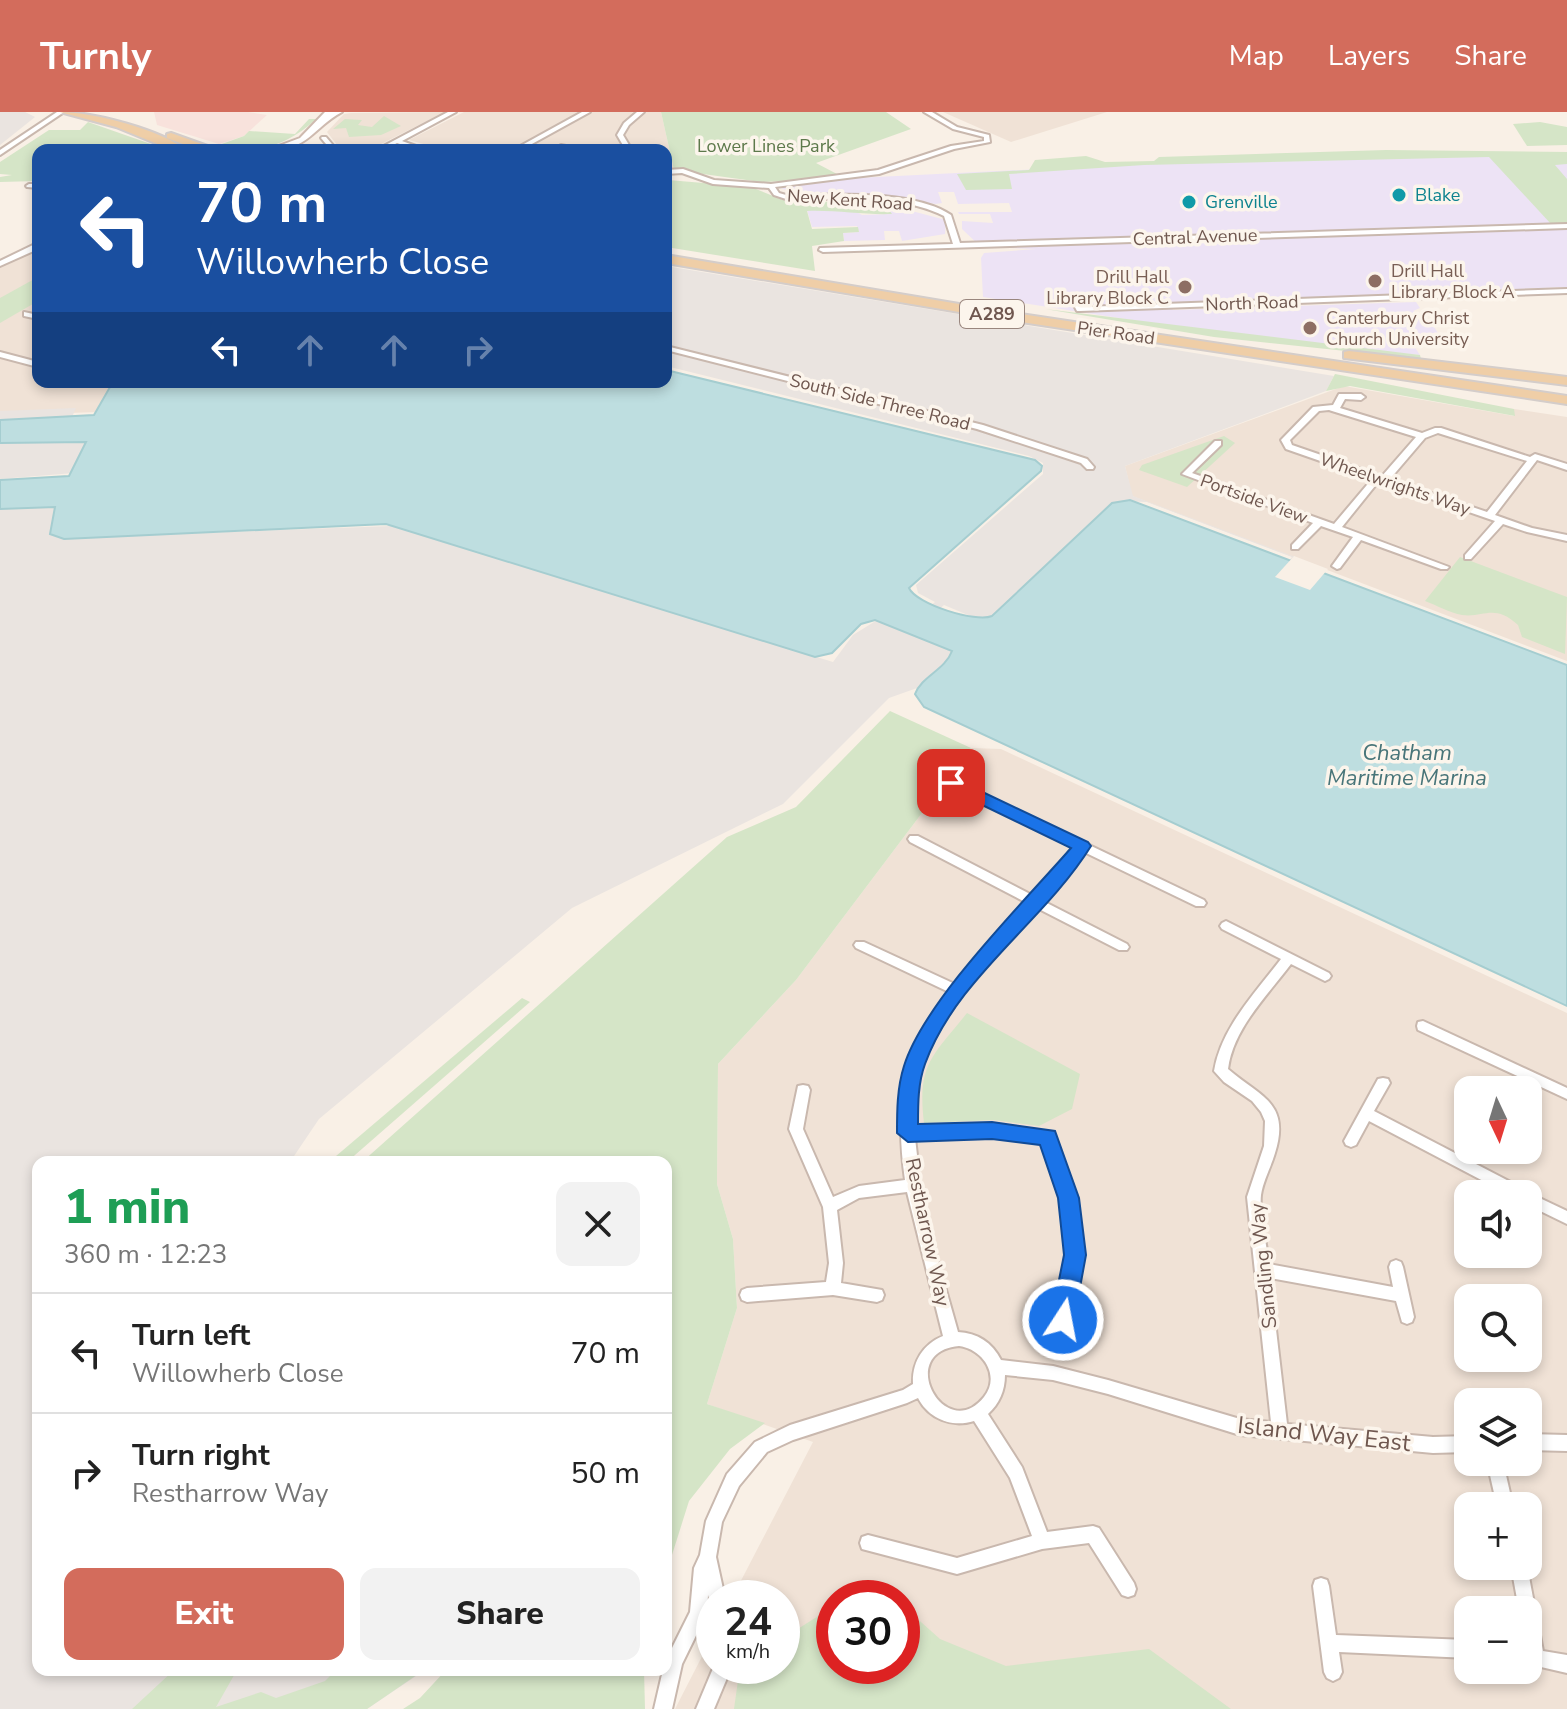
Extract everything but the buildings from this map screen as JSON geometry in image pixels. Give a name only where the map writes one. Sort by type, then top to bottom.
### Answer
[{"type":"main road","points":[[63,112],[120,125],[167,144]]},
{"type":"main road","points":[[100,112],[193,144]]},
{"type":"main road","points":[[302,144],[330,115]]},
{"type":"main road","name":"Pier Road","points":[[672,253],[1567,392]]},
{"type":"main road","name":"Pier Road","points":[[672,260],[1567,400]]},
{"type":"main road","points":[[1237,343],[1567,381]]},
{"type":"main road","points":[[1318,363],[1371,377],[1567,411]]},
{"type":"street","points":[[43,112],[44,123]]},
{"type":"street","points":[[0,153],[63,112]]},
{"type":"street","points":[[394,144],[453,112]]},
{"type":"street","points":[[527,144],[587,112]]},
{"type":"street","points":[[625,144],[620,135],[626,124],[641,112]]},
{"type":"street","points":[[672,172],[683,171],[703,180],[771,186],[879,172],[953,147],[987,142],[987,136],[955,128],[927,112]]},
{"type":"street","points":[[44,123],[83,115]]},
{"type":"street","points":[[324,138],[329,144]]},
{"type":"street","points":[[399,142],[405,144]]},
{"type":"street","name":"New Kent Road","points":[[771,186],[776,194],[786,197],[864,199],[933,207],[947,215],[957,245]]},
{"type":"street","name":"Central Avenue","points":[[823,250],[1567,226]]},
{"type":"street","points":[[0,264],[32,249]]},
{"type":"street","name":"North Road","points":[[1066,309],[1567,291]]},
{"type":"street","points":[[1074,298],[1080,309]]},
{"type":"street","points":[[27,314],[32,315]]},
{"type":"street","name":"South Side Three Road","points":[[672,350],[980,427],[1084,461],[1090,467]]},
{"type":"street","points":[[0,354],[32,363]]},
{"type":"street","points":[[1361,397],[1342,396],[1335,409],[1422,436]]},
{"type":"street","name":"Wheelwrights Way","points":[[1335,409],[1316,409],[1285,440],[1289,447],[1501,520],[1562,537]]},
{"type":"street","points":[[1336,528],[1422,436],[1438,430],[1532,460]]},
{"type":"street","name":"Portside View","points":[[1218,443],[1186,474],[1444,567]]},
{"type":"street","points":[[1489,516],[1535,457],[1567,467]]},
{"type":"street","name":"Wheelwrights Way","points":[[1468,557],[1501,520]]},
{"type":"street","name":"Portside View","points":[[1295,547],[1319,522]]},
{"type":"street","points":[[1337,566],[1359,536]]},
{"type":"street","points":[[951,783],[1200,903]]},
{"type":"street","points":[[914,839],[1123,947]]},
{"type":"street","name":"Restharrow Way","points":[[952,1340],[915,1185],[908,1133],[908,1099],[914,1065],[930,1032],[959,991],[1082,846]]},
{"type":"street","points":[[1226,926],[1325,976]]},
{"type":"street","points":[[860,945],[959,991]]},
{"type":"street","name":"Sandling Way","points":[[1280,1432],[1254,1197],[1259,1175],[1273,1152],[1273,1124],[1257,1097],[1221,1071],[1220,1060],[1233,1036],[1290,957]]},
{"type":"street","points":[[1423,1026],[1567,1094]]},
{"type":"street","points":[[1351,1141],[1383,1083]]},
{"type":"street","points":[[803,1090],[796,1129],[830,1207],[836,1263],[833,1288]]},
{"type":"street","points":[[1366,1113],[1494,1180]]},
{"type":"street","points":[[908,1133],[992,1130],[1047,1137],[1069,1198],[1075,1255],[1063,1320]]},
{"type":"street","points":[[830,1207],[841,1196],[855,1191],[915,1185]]},
{"type":"street","points":[[1542,1205],[1567,1218]]},
{"type":"street","points":[[1396,1267],[1407,1317]]},
{"type":"street","points":[[1263,1270],[1402,1295]]},
{"type":"street","points":[[747,1295],[833,1288],[877,1295]]},
{"type":"street","points":[[952,1340],[965,1341],[983,1349],[997,1367],[999,1380],[996,1397],[978,1413],[968,1416],[945,1412],[933,1405],[921,1388],[919,1374],[928,1352],[952,1340]]},
{"type":"street","name":"Island Way East","points":[[997,1367],[1053,1373],[1231,1425],[1280,1432],[1454,1444]]},
{"type":"street","points":[[713,1580],[708,1557],[712,1527],[723,1498],[761,1447],[790,1433],[907,1396],[921,1388]]},
{"type":"street","points":[[978,1413],[1016,1473],[1042,1541]]},
{"type":"street","points":[[1542,1442],[1567,1443]]},
{"type":"street","points":[[868,1543],[957,1566],[1042,1541],[1093,1534],[1128,1589]]},
{"type":"street","points":[[672,1671],[698,1613],[702,1568],[708,1557]]},
{"type":"street","points":[[1321,1586],[1333,1672]]},
{"type":"street","points":[[1329,1643],[1454,1648]]},
{"type":"street","points":[[1542,1660],[1567,1664]]},
{"type":"street","points":[[663,1709],[671,1676]]},
{"type":"street","points":[[705,1709],[715,1684]]},
{"type":"shaded area","points":[[0,112],[25,112],[35,117],[0,145]]},
{"type":"shaded area","points":[[154,112],[248,112],[267,115],[244,136],[219,144],[157,125]]},
{"type":"shaded area","points":[[445,112],[381,144],[336,144],[327,132],[344,114]]},
{"type":"shaded area","points":[[464,112],[661,112],[668,144],[423,144],[409,140]]},
{"type":"shaded area","points":[[943,112],[1107,112],[1011,142]]},
{"type":"shaded area","points":[[1567,153],[1567,287],[1446,292],[1434,289],[1422,293],[1166,303],[1173,310],[1416,302],[1420,308],[1413,311],[1431,322],[1441,338],[1408,337],[1420,355],[1228,335],[983,297],[981,258],[984,253],[1036,249],[981,247],[962,229],[962,221],[993,223],[990,214],[958,212],[1012,212],[1009,203],[958,204],[954,192],[938,192],[942,203],[936,204],[866,196],[793,193],[781,188],[816,180],[1203,161]]},
{"type":"shaded area","points":[[885,204],[946,220],[945,234],[902,241],[899,231],[884,231],[885,240],[844,241],[843,233],[859,232],[857,226],[812,227],[807,210],[891,214]]},
{"type":"shaded area","points":[[32,252],[32,388],[119,388],[106,394],[100,412],[0,415],[0,267]]},
{"type":"shaded area","points":[[672,267],[1334,376],[1326,391],[1125,466],[1133,496],[1327,569],[1275,577],[1292,557],[1147,502],[1118,501],[987,623],[944,605],[916,630],[950,647],[953,655],[917,688],[889,698],[783,804],[572,908],[319,1119],[294,1156],[32,1156],[32,1676],[416,1676],[367,1709],[0,1709],[0,509],[56,506],[67,538],[391,526],[833,662],[853,635],[874,622],[881,619],[907,626],[935,602],[918,593],[916,585],[1043,474],[1043,463],[1029,456],[672,367]]},
{"type":"shaded area","points":[[1344,386],[1514,416],[1514,409],[1567,417],[1567,661],[1132,496],[1125,466]]},
{"type":"shaded area","points":[[76,408],[72,417],[0,420],[0,411]]},
{"type":"shaded area","points":[[72,417],[79,417],[69,440],[89,439],[74,473],[0,479],[0,443],[61,441]]},
{"type":"shaded area","points":[[971,748],[1001,749],[1567,1013],[1567,1709],[675,1709],[696,1668],[696,1684],[800,1684],[800,1580],[741,1580],[813,1442],[707,1404],[737,1308],[733,1239],[717,1184],[718,1064],[796,980]]},
{"type":"green space","name":"Lower Lines Park","points":[[661,112],[886,112],[911,129],[816,163],[837,174],[806,179],[816,180],[761,182],[674,170],[672,144],[668,144]]},
{"type":"green space","points":[[384,116],[401,126],[381,135],[349,137],[346,128],[333,129],[345,119],[362,120],[358,125],[372,127]]},
{"type":"green space","points":[[309,119],[316,119],[295,136],[277,144],[222,144],[249,131],[295,134]]},
{"type":"green space","points":[[88,122],[151,144],[32,144],[32,181],[0,182],[0,177],[12,175],[0,174],[0,162],[49,130],[80,130]]},
{"type":"green space","points":[[1540,122],[1567,127],[1567,145],[1527,146],[1513,124]]},
{"type":"green space","points":[[1386,150],[1567,152],[1567,164],[1555,165],[1567,179],[1567,223],[1551,224],[1489,157],[1144,165],[1009,174],[1012,189],[966,190],[957,174],[1029,170],[1035,160],[1086,156],[1105,162],[1154,161],[1159,157]]},
{"type":"green space","points":[[672,180],[751,187],[783,200],[885,204],[892,214],[807,211],[812,229],[858,227],[859,232],[843,233],[844,241],[812,246],[815,271],[672,248]]},
{"type":"green space","points":[[32,280],[32,304],[0,323],[0,298]]},
{"type":"green space","points":[[1045,309],[1420,355],[1421,359],[1214,337]]},
{"type":"green space","points":[[1335,374],[1514,409],[1515,416],[1350,386],[1326,391]]},
{"type":"green space","points":[[1224,436],[1235,443],[1187,487],[1139,470],[1142,465]]},
{"type":"green space","points":[[1460,557],[1567,597],[1565,654],[1522,637],[1518,625],[1510,618],[1496,613],[1462,615],[1425,601]]},
{"type":"green space","points":[[890,711],[971,748],[796,980],[718,1064],[717,1184],[733,1239],[737,1308],[707,1404],[765,1423],[730,1449],[689,1501],[672,1555],[672,1156],[369,1156],[727,837],[796,807]]},
{"type":"green space","points":[[522,998],[530,1002],[354,1156],[336,1156]]},
{"type":"green space","points":[[967,1013],[1080,1074],[1072,1109],[1039,1126],[994,1120],[924,1123],[922,1103],[925,1074],[936,1052]]},
{"type":"green space","points":[[816,1617],[816,1684],[920,1684],[920,1621],[940,1639],[1006,1666],[1149,1649],[1231,1709],[734,1709],[737,1684],[800,1684],[800,1628]]},
{"type":"green space","points":[[168,1676],[234,1676],[216,1707],[261,1692],[276,1698],[325,1681],[330,1676],[415,1676],[367,1709],[132,1709]]},
{"type":"green space","points":[[440,1676],[644,1676],[645,1709],[403,1709],[420,1698]]},
{"type":"water","name":"Chatham Maritime Marina","points":[[672,371],[1035,460],[1042,466],[1041,471],[909,588],[923,600],[947,611],[973,617],[992,616],[1112,503],[1130,500],[1567,665],[1567,1006],[924,707],[915,694],[918,688],[949,658],[952,651],[875,620],[861,624],[832,653],[815,657],[386,524],[64,539],[50,534],[55,507],[0,509],[0,480],[69,476],[86,442],[0,443],[0,420],[94,415],[109,388],[672,388]]},
{"type":"pier","points":[[1294,556],[1328,569],[1310,590],[1275,577]]},
{"type":"place","name":"Blake","points":[[1399,195]]},
{"type":"place","name":"Grenville","points":[[1189,202]]},
{"type":"place","name":"Drill Hall Library Block A","points":[[1375,281]]},
{"type":"place","name":"Drill Hall Library Block C","points":[[1185,287]]},
{"type":"place","name":"Canterbury Christ Church University","points":[[1310,328]]},
{"type":"route","points":[[951,783],[1082,846],[959,991],[930,1032],[914,1065],[908,1099],[908,1133],[992,1130],[1037,1133],[1047,1137],[1069,1198],[1075,1255],[1063,1320]]}]
